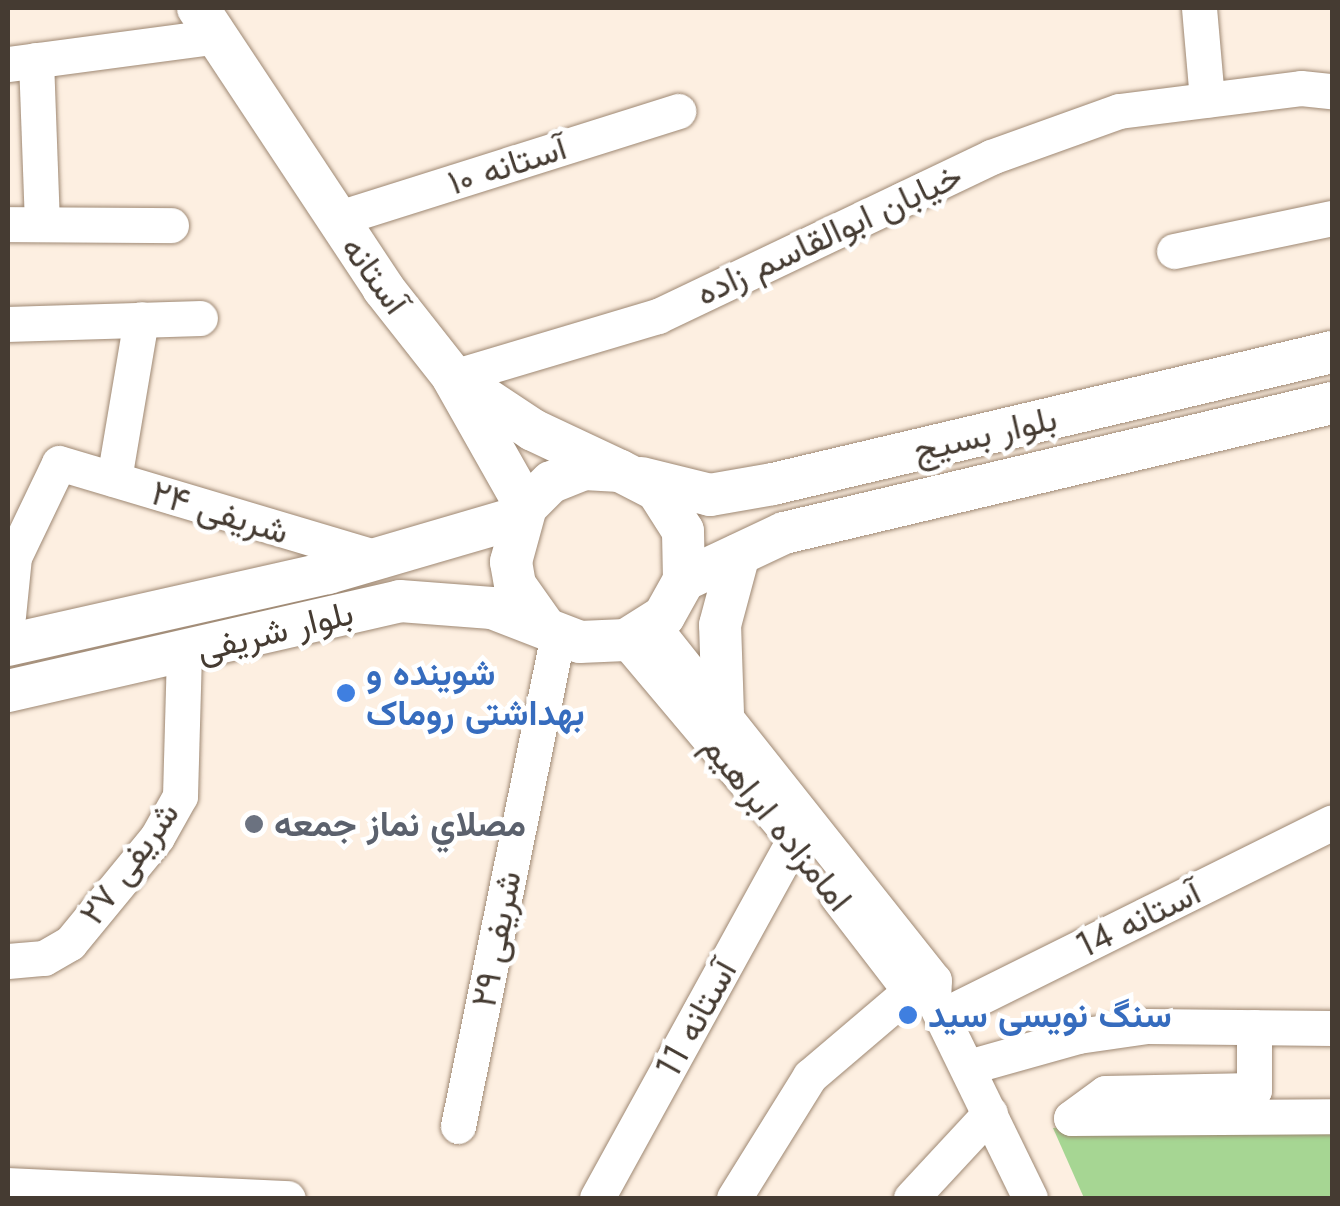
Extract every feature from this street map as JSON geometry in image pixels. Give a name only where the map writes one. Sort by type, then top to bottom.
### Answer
[{"type":"main road","name":"آستانه","points":[[208,22],[336,219],[453,377],[533,430],[628,474]]},
{"type":"main road","name":"بلوار بسیج","points":[[628,474],[710,494],[773,484],[1332,352]]},
{"type":"main road","points":[[453,377],[522,512]]},
{"type":"main road","name":"بلوار بسیج","points":[[684,580],[784,533],[1332,403]]},
{"type":"main road","points":[[584,469],[628,474],[673,509],[685,543],[684,580],[640,633],[603,644],[550,629],[515,585],[512,539],[522,512],[551,482],[584,469]]},
{"type":"main road","name":"بلوار شریفی","points":[[8,645],[394,556],[522,512]]},
{"type":"main road","points":[[724,714],[720,625],[739,554]]},
{"type":"main road","points":[[394,556],[435,560],[443,574],[437,588],[419,600]]},
{"type":"main road","name":"بلوار شریفی","points":[[8,691],[419,600],[461,602],[550,629]]},
{"type":"street","points":[[1199,8],[1207,100]]},
{"type":"street","points":[[172,226],[25,224],[22,62],[208,22]]},
{"type":"street","name":"خیابان ابوالقاسم زاده","points":[[453,377],[658,316],[991,157],[1119,111],[1302,88],[1332,91]]},
{"type":"street","name":"آستانه ۱۰","points":[[336,219],[678,111]]},
{"type":"street","points":[[1174,251],[1332,218]]},
{"type":"street","points":[[8,324],[200,318]]},
{"type":"street","points":[[114,478],[140,319]]},
{"type":"street","name":"شریفی ۲۴","points":[[8,616],[14,556],[59,464],[394,556]]},
{"type":"street","name":"شریفی ۲۹","points":[[458,1126],[550,629]]},
{"type":"street","name":"امامزاده ابراهیم","points":[[640,633],[724,714],[934,980],[929,1002]]},
{"type":"street","name":"امامزاده ابراهیم","points":[[640,633],[794,840],[929,1002],[968,1067],[1030,1198]]},
{"type":"street","name":"شریفی ۲۷","points":[[8,961],[44,958],[70,943],[157,838],[180,796],[184,654]]},
{"type":"street","name":"آستانه 14","points":[[734,1198],[810,1076],[929,1002],[1332,822]]},
{"type":"street","name":"آستانه 11","points":[[598,1198],[794,840]]},
{"type":"street","points":[[968,1067],[1078,1036],[1147,1026],[1332,1028]]},
{"type":"street","points":[[1254,1027],[1254,1090],[1104,1093],[1071,1118],[1332,1116]]},
{"type":"street","points":[[910,1198],[990,1114]]},
{"type":"street","points":[[8,1185],[134,1194],[288,1197]]},
{"type":"green space","points":[[1332,1105],[1332,1198],[1084,1198],[1053,1128]]},
{"type":"place","name":"شوینده و بهداشتی روماک","points":[[346,693]]},
{"type":"place","name":"مصلاي نماز جمعه","points":[[254,824]]},
{"type":"place","name":"سنگ نویسی سید","points":[[908,1015]]}]
